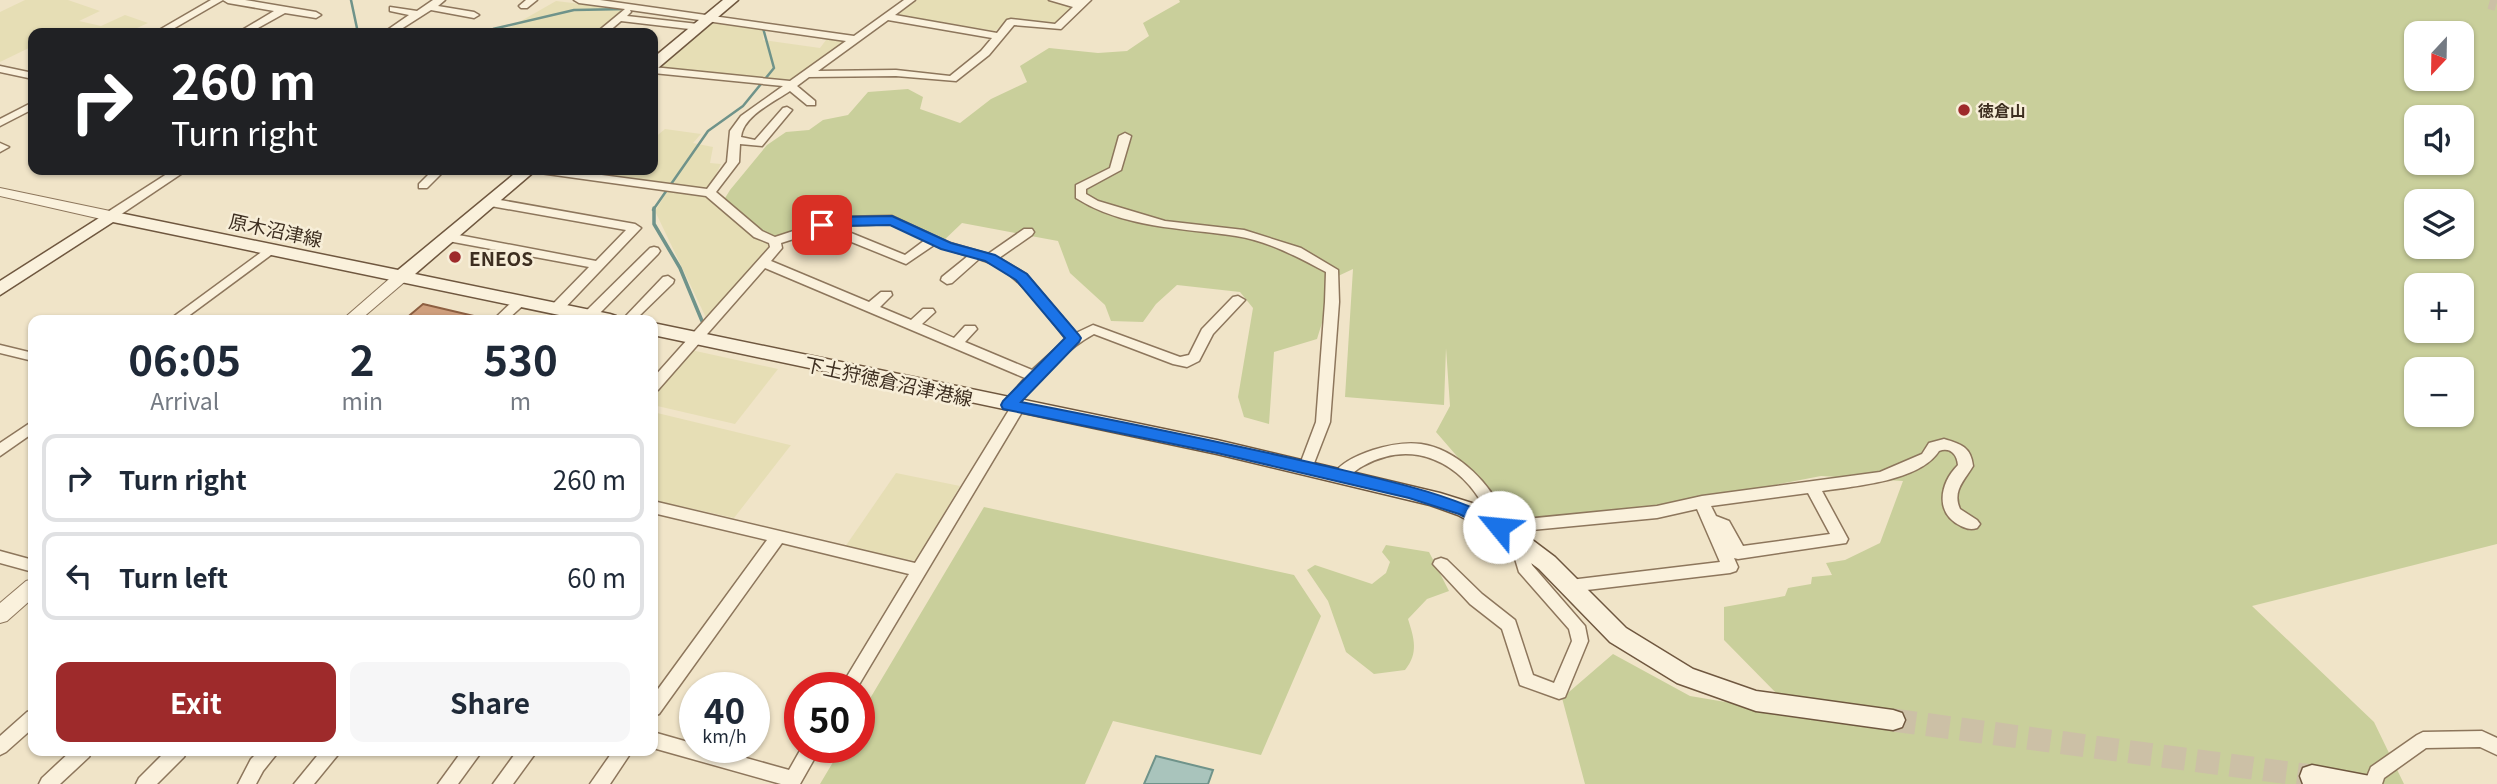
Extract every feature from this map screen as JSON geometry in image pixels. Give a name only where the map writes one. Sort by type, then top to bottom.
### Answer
[{"type":"main road","points":[[658,64],[731,0]]},
{"type":"main road","points":[[402,276],[522,175]]},
{"type":"main road","points":[[0,289],[110,216]]},
{"type":"main road","name":"原木沼津線","points":[[110,216],[402,276]]},
{"type":"main road","points":[[402,276],[584,315]]},
{"type":"main road","name":"下土狩徳倉沼津港線","points":[[658,330],[1306,467],[1433,498],[1465,509],[1499,527],[1547,564],[1618,635],[1685,676],[1756,701],[1893,720]]},
{"type":"main road","points":[[2312,776],[2361,784]]},
{"type":"street","points":[[168,28],[218,0]]},
{"type":"street","points":[[228,0],[316,15]]},
{"type":"street","points":[[252,28],[305,0]]},
{"type":"street","points":[[397,28],[440,0]]},
{"type":"street","points":[[579,0],[626,12],[706,21]]},
{"type":"street","points":[[710,193],[733,162],[736,131],[746,118],[910,0]]},
{"type":"street","points":[[1054,0],[1083,2]]},
{"type":"street","points":[[809,74],[896,73],[951,79],[985,53],[1011,22],[1057,27],[1083,2]]},
{"type":"street","points":[[430,7],[474,15]]},
{"type":"street","points":[[393,9],[419,14]]},
{"type":"street","points":[[607,28],[626,12],[856,38]]},
{"type":"street","points":[[887,17],[999,36]]},
{"type":"street","points":[[0,69],[28,75]]},
{"type":"street","points":[[658,69],[792,85],[811,103]]},
{"type":"street","points":[[0,123],[28,108]]},
{"type":"street","points":[[737,140],[758,144],[786,110]]},
{"type":"street","points":[[1125,136],[1115,170],[1080,187],[1080,195],[1094,204],[1164,225],[1240,233],[1297,251],[1332,270],[1323,422],[1306,467]]},
{"type":"street","points":[[0,192],[110,216],[173,175]]},
{"type":"street","points":[[423,186],[434,175]]},
{"type":"street","points":[[577,175],[710,193],[758,234],[775,241],[836,221],[892,220],[933,240],[990,258],[1021,277],[1073,338]]},
{"type":"street","points":[[489,202],[635,228],[556,309]]},
{"type":"street","points":[[822,225],[906,260],[933,240]]},
{"type":"street","points":[[990,258],[1028,232]]},
{"type":"street","points":[[448,237],[598,265]]},
{"type":"street","points":[[658,381],[764,263],[776,248],[775,241]]},
{"type":"street","points":[[182,315],[271,249]]},
{"type":"street","points":[[590,315],[654,251]]},
{"type":"street","points":[[947,280],[976,254]]},
{"type":"street","points":[[764,263],[1035,377]]},
{"type":"street","points":[[356,315],[402,276]]},
{"type":"street","points":[[633,315],[668,280]]},
{"type":"street","points":[[830,290],[841,280]]},
{"type":"street","points":[[872,308],[886,295]]},
{"type":"street","points":[[858,672],[1014,406],[1035,377],[1073,338],[1093,329],[1187,362],[1194,358],[1207,332],[1238,300]]},
{"type":"street","points":[[505,315],[521,301]]},
{"type":"street","points":[[913,325],[928,312]]},
{"type":"street","points":[[956,344],[970,329]]},
{"type":"street","points":[[0,349],[28,356]]},
{"type":"street","points":[[0,451],[28,430]]},
{"type":"street","points":[[1340,475],[1348,466],[1372,454],[1412,448],[1433,452],[1468,475],[1497,512],[1499,527],[1657,512],[1702,502],[1882,477],[1927,458],[1934,447],[1944,444],[1958,448],[1965,457],[1966,466],[1949,489],[1948,504],[1952,513],[1962,521],[1972,524]]},
{"type":"street","points":[[1710,520],[1724,525],[1738,553],[1840,539],[1812,486]]},
{"type":"street","points":[[1570,586],[1730,567],[1702,502]]},
{"type":"street","points":[[658,508],[919,570]]},
{"type":"street","points":[[658,702],[777,537]]},
{"type":"street","points":[[1441,564],[1476,599],[1508,625],[1525,680],[1559,692],[1580,641],[1577,626],[1525,568],[1518,542]]},
{"type":"street","points":[[0,557],[28,565]]},
{"type":"street","points":[[0,615],[28,591]]},
{"type":"street","points":[[0,747],[28,722]]},
{"type":"street","points":[[2373,784],[2377,773],[2423,740],[2482,739],[2497,747]]},
{"type":"street","points":[[658,741],[792,781],[803,763]]},
{"type":"street","points":[[48,784],[78,756]]},
{"type":"street","points":[[145,784],[173,756]]},
{"type":"street","points":[[247,784],[265,756]]},
{"type":"street","points":[[303,784],[328,756]]},
{"type":"street","points":[[447,784],[470,756]]},
{"type":"street","points":[[502,784],[524,756]]},
{"type":"street","points":[[599,784],[619,756]]},
{"type":"shaded area","points":[[25,0],[68,0],[100,11],[79,21],[101,26],[125,15],[148,23],[137,28],[28,28],[28,48],[0,62],[0,12]]},
{"type":"shaded area","points":[[917,0],[1080,0],[1056,26],[1009,19],[995,31],[897,15]]},
{"type":"shaded area","points":[[556,1],[622,9],[611,28],[509,28]]},
{"type":"shaded area","points":[[713,19],[764,28],[763,40],[820,48],[829,36],[848,41],[792,80],[658,66]]},
{"type":"shaded area","points":[[665,129],[701,134],[693,143],[713,147],[710,163],[721,164],[707,193],[775,241],[709,324],[655,211],[670,187],[610,175],[658,175],[658,135]]},
{"type":"shaded area","points":[[691,350],[778,369],[735,424],[658,406],[658,392]]},
{"type":"shaded area","points":[[658,413],[791,445],[734,518],[658,501]]},
{"type":"shaded area","points":[[896,473],[960,486],[916,561],[845,547]]},
{"type":"green space","points":[[1179,0],[2497,0],[2497,544],[2252,606],[2374,722],[2404,784],[1585,784],[1562,698],[1613,654],[1690,696],[1767,709],[1780,697],[1724,640],[1724,607],[1785,596],[1788,588],[1811,584],[1812,577],[1832,575],[1826,563],[1845,560],[1880,543],[1903,481],[1821,476],[1636,512],[1513,521],[1436,432],[1450,406],[1446,348],[1444,405],[1345,397],[1353,269],[1336,277],[1317,339],[1274,352],[1269,424],[1244,417],[1238,397],[1253,308],[1240,292],[1177,285],[1156,304],[1143,322],[1111,321],[1105,305],[1070,273],[1058,241],[962,223],[940,244],[890,219],[849,217],[775,241],[722,203],[767,145],[786,132],[809,130],[823,120],[848,115],[868,92],[908,89],[923,97],[920,109],[960,123],[991,99],[1027,82],[1020,66],[1049,48],[1098,53],[1127,51],[1149,36],[1143,23],[1180,2]]},
{"type":"green space","points":[[984,507],[1294,575],[1321,616],[1261,755],[1113,721],[1085,784],[820,784],[832,763],[875,763],[875,690]]},
{"type":"green space","points":[[1386,545],[1429,552],[1449,591],[1427,599],[1408,619],[1414,651],[1405,670],[1374,674],[1346,652],[1328,601],[1307,570],[1315,565],[1372,584],[1386,573],[1390,562],[1382,552]]},
{"type":"water","points":[[1156,756],[1213,770],[1208,784],[1144,784]]},
{"type":"building","points":[[423,304],[470,315],[410,315]]},
{"type":"waterway","points":[[351,0],[357,28]]},
{"type":"waterway","points":[[497,28],[574,10],[627,9]]},
{"type":"waterway","points":[[654,209],[708,131],[743,106],[774,68],[763,28]]},
{"type":"waterway","points":[[654,209],[654,224],[680,268],[702,321]]},
{"type":"tunnel","points":[[2490,0],[2497,2]]},
{"type":"tunnel","points":[[1893,720],[2312,776]]},
{"type":"place","name":"徳倉山","points":[[1964,110]]},
{"type":"place","name":"ENEOS","points":[[455,257]]},
{"type":"route","points":[[822,225],[836,221],[892,220],[946,246],[990,258],[1021,277],[1073,338],[1009,405],[1217,447],[1409,492],[1465,509],[1499,527]]}]
